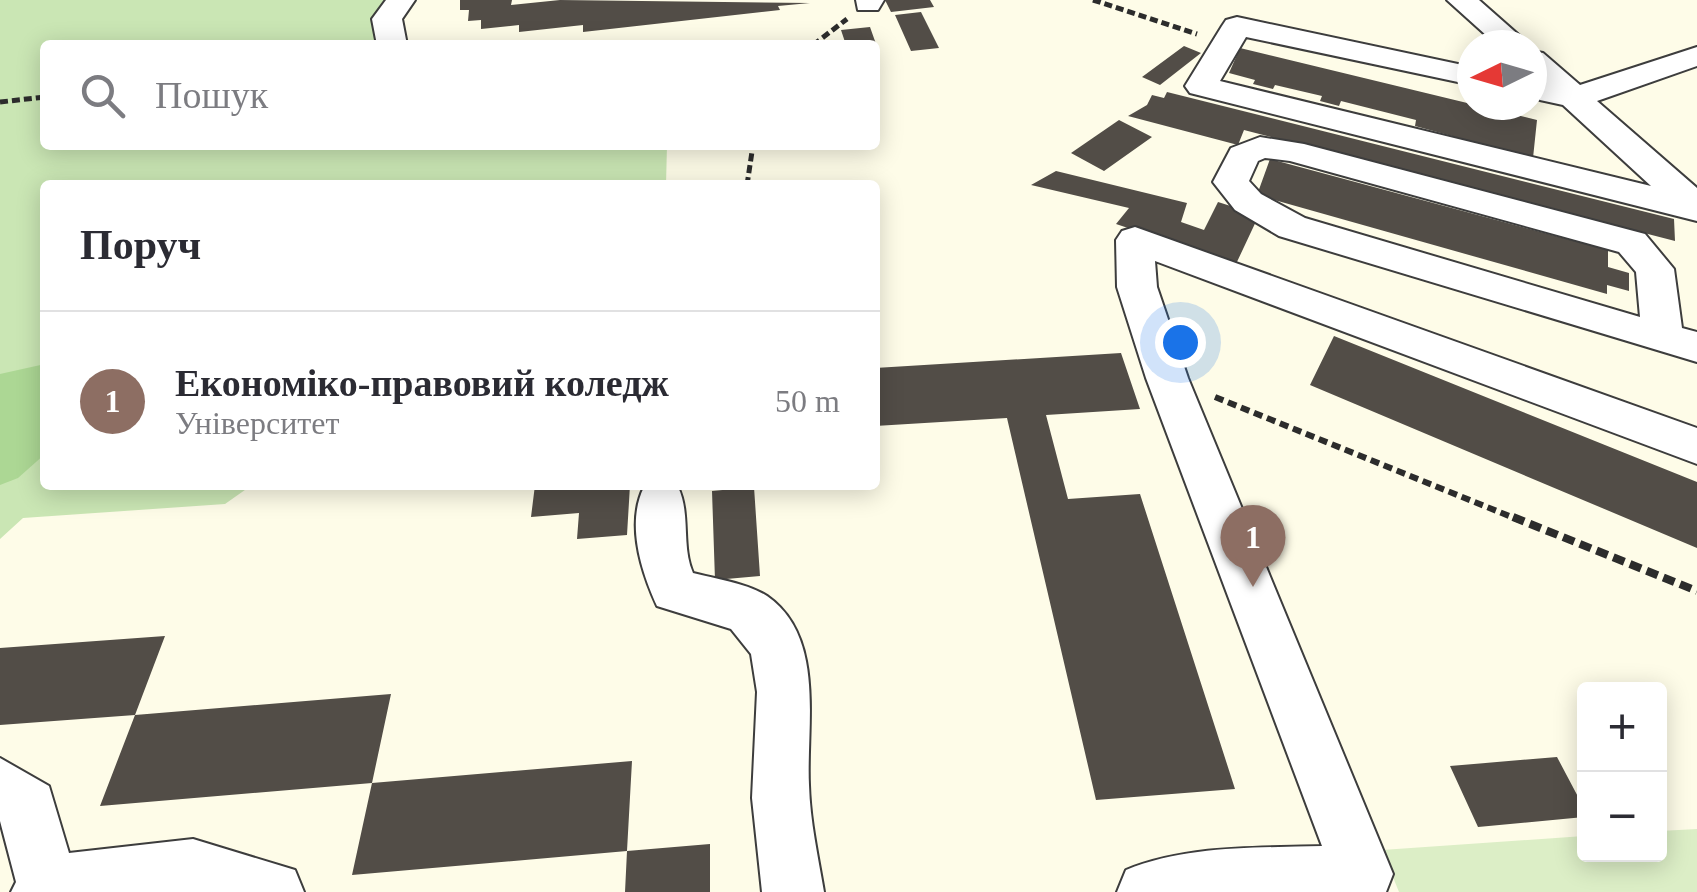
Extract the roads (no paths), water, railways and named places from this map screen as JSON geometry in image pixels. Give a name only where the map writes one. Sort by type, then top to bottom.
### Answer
[{"type":"street","points":[[391,40],[387,19],[401,0]]},
{"type":"street","points":[[1461,0],[1497,30]]},
{"type":"street","points":[[1457,73],[1237,26],[1201,86],[1697,208]]},
{"type":"street","points":[[1547,92],[1574,98],[1697,56]]},
{"type":"street","points":[[1547,74],[1697,208]]},
{"type":"street","points":[[1260,147],[1292,151],[1632,243],[1656,269],[1680,343],[1292,227],[1248,202],[1231,182],[1243,155],[1260,147]]},
{"type":"street","points":[[1186,888],[1363,874],[1167,378],[1137,287],[1135,240],[1697,446]]},
{"type":"street","points":[[661,501],[664,563],[675,590],[714,604],[744,609],[772,636],[784,667],[780,786],[793,892]]},
{"type":"street","points":[[0,787],[29,806],[45,889],[193,869],[273,892]]},
{"type":"place","name":"Економіко-правовий коледж","points":[[1253,587]]}]
